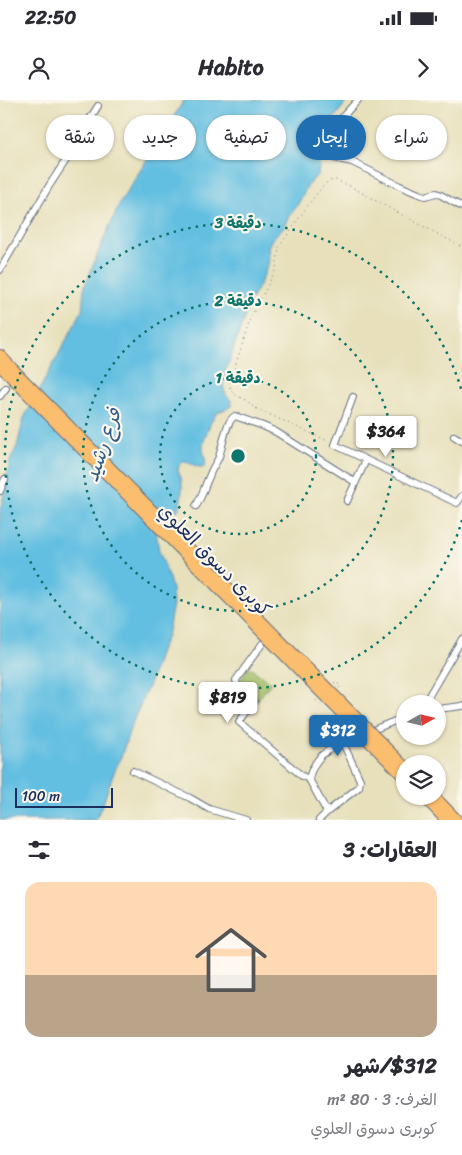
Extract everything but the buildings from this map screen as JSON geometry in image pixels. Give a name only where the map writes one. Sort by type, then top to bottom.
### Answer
[{"type":"highway","name":"كوبرى دسوق العلوي","points":[[0,355],[12,373],[396,769]]},
{"type":"highway","name":"كوبرى دسوق العلوي","points":[[0,366],[12,373],[396,758]]},
{"type":"highway","points":[[432,805],[446,820]]},
{"type":"highway","points":[[443,805],[458,820]]},
{"type":"street","points":[[358,100],[345,114],[324,146],[325,151],[334,158],[352,162],[419,194],[425,196],[436,193],[462,207]]},
{"type":"street","points":[[0,270],[44,193],[98,106]]},
{"type":"street","points":[[0,396],[6,388]]},
{"type":"street","points":[[354,397],[335,444],[459,505],[462,496]]},
{"type":"street","points":[[196,506],[218,460],[231,418],[235,416],[276,432],[355,482]]},
{"type":"street","points":[[454,436],[462,441]]},
{"type":"street","points":[[348,501],[366,460]]},
{"type":"street","points":[[0,491],[5,478]]},
{"type":"street","points":[[429,695],[462,639]]},
{"type":"street","points":[[262,644],[236,680],[237,686],[254,702],[239,722],[302,776],[309,779],[327,812]]},
{"type":"street","points":[[446,708],[462,706]]},
{"type":"street","points":[[309,779],[312,768],[330,750],[396,720]]},
{"type":"street","points":[[319,820],[358,789],[360,785],[360,780],[343,743]]},
{"type":"street","points":[[133,771],[209,809],[246,820]]},
{"type":"path","points":[[335,444],[256,408],[233,393],[230,387],[250,320],[276,269],[278,250],[282,242],[308,204],[324,185],[336,180],[462,247]]},
{"type":"path","points":[[336,682],[341,686],[339,688],[337,686]]},
{"type":"path","points":[[316,701],[321,704]]},
{"type":"green space","points":[[249,667],[271,683],[256,702],[237,685]]},
{"type":"water","name":"فرع رشيد","points":[[184,100],[348,100],[336,115],[296,115],[296,160],[319,160],[318,174],[308,185],[283,228],[272,239],[268,247],[268,265],[251,299],[225,373],[223,386],[226,395],[231,400],[231,406],[217,413],[204,439],[205,467],[185,462],[181,463],[178,469],[182,489],[178,510],[162,514],[156,527],[159,551],[172,589],[173,604],[167,636],[102,806],[95,820],[0,820],[0,508],[10,461],[17,446],[24,418],[82,311],[84,288],[120,203],[147,160],[196,160],[196,115],[175,115]]}]
